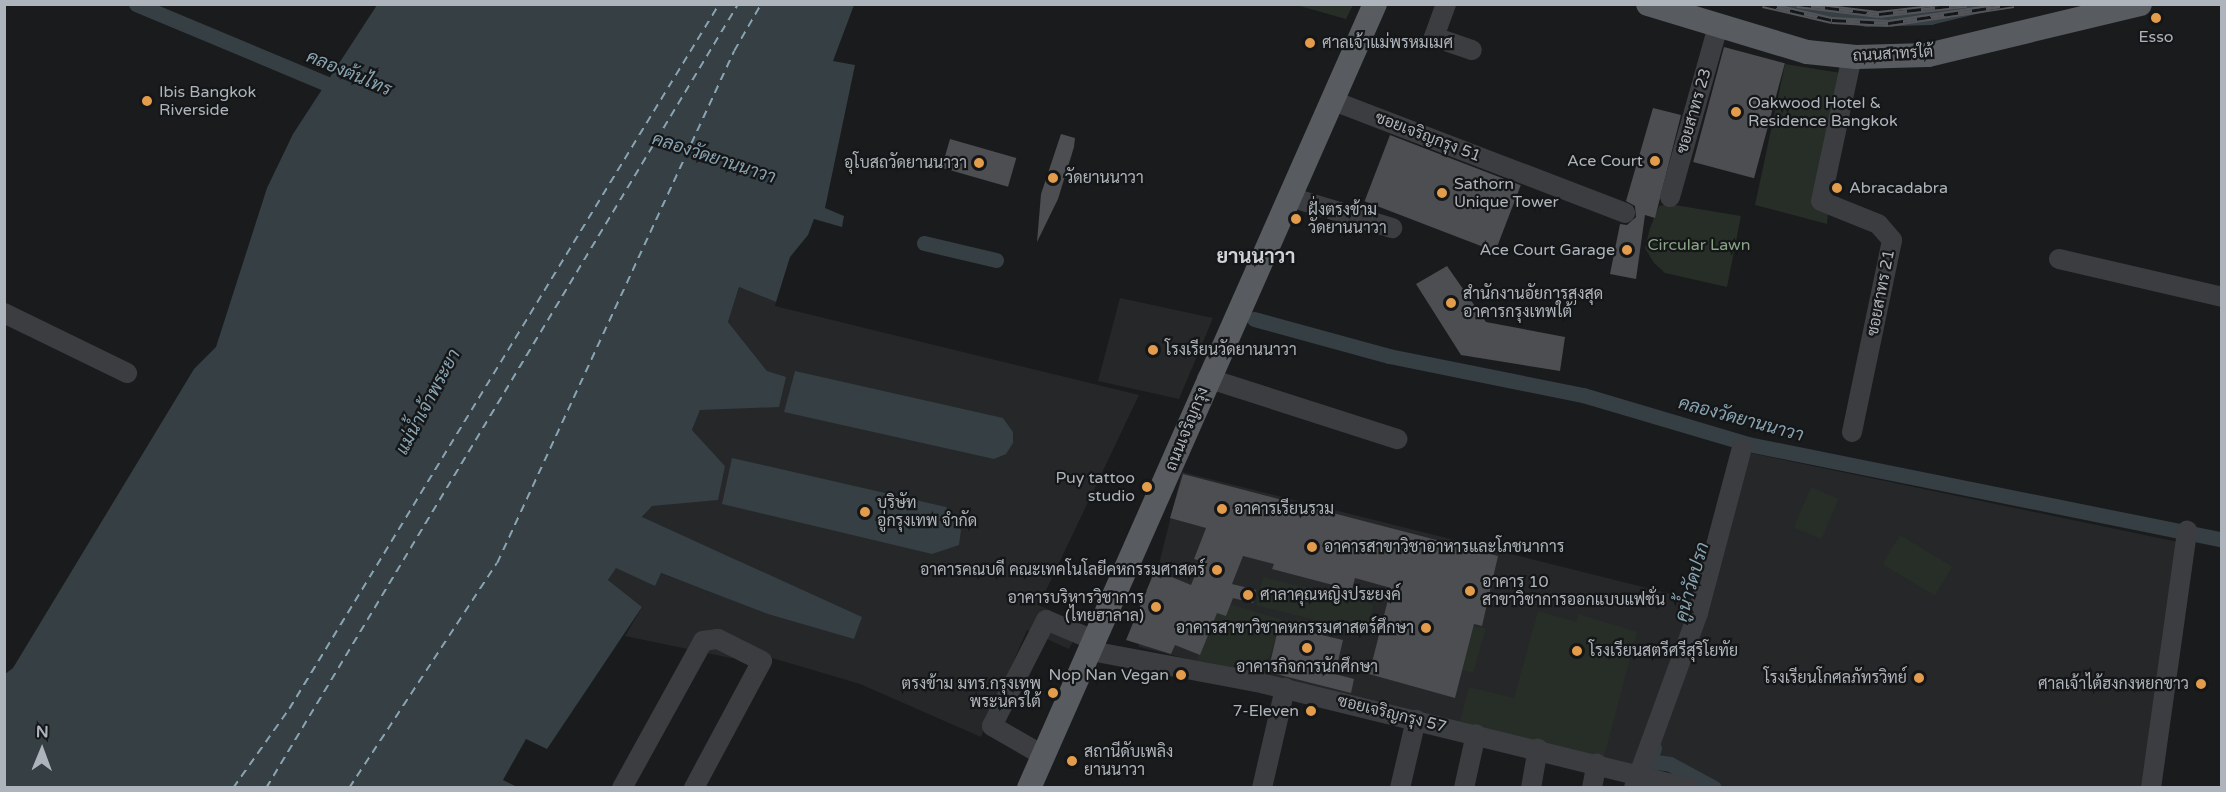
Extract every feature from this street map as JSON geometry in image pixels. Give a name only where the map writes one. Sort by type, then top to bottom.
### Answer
[{"type":"main road","name":"ถนนเจริญกรุง","points":[[1029,788],[1094,646],[1207,378],[1375,4]]},
{"type":"main road","name":"ถนนสาทรใต้","points":[[1648,4],[1807,52],[1848,50],[1925,40],[2080,4]]},
{"type":"main road","points":[[1691,4],[1848,50]]},
{"type":"main road","name":"ถนนสาทรใต้","points":[[1848,50],[1928,55],[2140,4]]},
{"type":"street","points":[[1446,4],[1434,37],[1472,50]]},
{"type":"street","name":"ซอยสาทร 23","points":[[1670,197],[1718,26]]},
{"type":"street","name":"ซอยสาทร 21","points":[[1848,50],[1821,201],[1878,224],[1892,240],[1852,432]]},
{"type":"street","name":"ซอยเจริญกรุง 51","points":[[1331,100],[1625,213]]},
{"type":"street","points":[[1290,197],[1392,228]]},
{"type":"street","points":[[2059,259],[2222,297]]},
{"type":"street","points":[[4,314],[128,373]]},
{"type":"street","points":[[1207,378],[1397,439]]},
{"type":"street","points":[[1636,780],[1698,613],[1742,448]]},
{"type":"street","points":[[2151,788],[2186,538]]},
{"type":"street","name":"ซอยเจริญกรุง 57","points":[[1044,756],[992,726],[1046,620],[1094,646],[1285,688],[1597,763],[1636,780],[1690,788]]},
{"type":"street","points":[[622,788],[703,641],[718,639],[762,661],[694,788]]},
{"type":"street","points":[[1262,788],[1285,688]]},
{"type":"street","points":[[1400,788],[1416,720]]},
{"type":"street","points":[[1464,788],[1476,734]]},
{"type":"street","points":[[1531,788],[1538,749]]},
{"type":"street","points":[[1592,788],[1597,763]]},
{"type":"shaded area","name":"บริษัท อู่กรุงเทพ จำกัด","points":[[739,287],[776,302],[775,306],[1139,395],[1039,605],[1080,625],[1075,637],[1069,649],[1027,630],[981,737],[860,684],[759,654],[731,658],[625,636],[642,607],[608,580],[616,567],[660,573],[723,596],[739,561],[642,518],[651,506],[725,466],[692,430],[700,410],[767,371],[728,322]]},
{"type":"shaded area","name":"โรงเรียนวัดยานนาวา","points":[[1120,298],[1213,318],[1179,399],[1098,381]]},
{"type":"shaded area","name":"โรงเรียนโกศลภัทรวิทย์","points":[[1746,452],[2183,543],[2142,787],[1714,787],[1647,755]]},
{"type":"shaded area","points":[[1182,472],[1691,599],[1648,774],[1138,647]]},
{"type":"green space","points":[[1296,5],[1353,5],[1346,19]]},
{"type":"green space","points":[[1785,64],[1841,73],[1827,224],[1755,205]]},
{"type":"green space","name":"Circular Lawn","points":[[1669,204],[1741,216],[1727,287],[1665,273],[1654,263],[1645,248],[1650,228],[1659,206]]},
{"type":"green space","points":[[1811,487],[1839,499],[1821,539],[1794,528]]},
{"type":"green space","points":[[1900,535],[1952,566],[1935,596],[1882,564]]},
{"type":"green space","points":[[1263,577],[1374,605],[1367,633],[1256,605]]},
{"type":"green space","points":[[1220,601],[1283,620],[1262,675],[1197,660]]},
{"type":"green space","points":[[1538,611],[1577,622],[1579,614],[1637,632],[1604,757],[1459,724],[1469,687],[1514,698]]},
{"type":"green space","points":[[1473,626],[1486,628],[1473,673],[1377,645],[1379,631],[1465,654]]},
{"type":"water","name":"แม่น้ำเจ้าพระยา","points":[[377,5],[854,5],[833,61],[855,65],[825,208],[844,216],[842,227],[814,219],[808,235],[790,257],[776,302],[739,287],[728,322],[767,371],[786,377],[779,407],[700,410],[692,430],[725,466],[718,500],[652,506],[642,517],[862,617],[854,639],[768,614],[661,573],[655,586],[616,568],[608,580],[642,607],[547,749],[526,739],[503,780],[517,787],[5,787],[5,674],[13,668],[194,369],[216,347],[267,188],[293,134]]},
{"type":"water","points":[[795,371],[1003,418],[1013,432],[1013,443],[1006,454],[994,459],[784,412]]},
{"type":"water","points":[[732,458],[946,507],[961,530],[959,545],[932,554],[722,504]]},
{"type":"building","name":"Oakwood Hotel & Residence Bangkok","points":[[1724,47],[1785,63],[1754,178],[1693,162]]},
{"type":"building","name":"Ace Court","points":[[1653,108],[1681,115],[1655,218],[1645,215],[1636,279],[1610,274],[1620,224],[1627,225],[1636,217],[1635,206],[1626,201]]},
{"type":"building","points":[[1061,134],[1075,138],[1074,147],[1058,199],[1037,242],[1041,194]]},
{"type":"building","name":"Sathorn Unique Tower","points":[[1390,135],[1521,185],[1495,251],[1365,201]]},
{"type":"building","name":"อุโบสถวัดยานนาวา","points":[[950,139],[1016,158],[1008,187],[942,168]]},
{"type":"building","name":"สำนักงานอัยการสูงสุด อาคารกรุงเทพใต้","points":[[1447,266],[1486,322],[1565,337],[1560,371],[1461,355],[1416,284]]},
{"type":"building","points":[[1183,474],[1498,556],[1482,626],[1474,624],[1455,698],[1369,674],[1391,588],[1355,578],[1352,590],[1272,569],[1274,564],[1243,556],[1232,584],[1256,590],[1253,603],[1233,598],[1226,616],[1217,613],[1200,655],[1175,645],[1171,654],[1126,640],[1155,570],[1191,585],[1201,561],[1194,559],[1206,528],[1170,518]]},
{"type":"building","points":[[1279,625],[1343,640],[1335,674],[1354,679],[1351,693],[1268,672]]},
{"type":"waterway","name":"คลองต้นไทร","points":[[136,4],[346,92]]},
{"type":"waterway","points":[[1783,4],[1867,19],[1930,17],[1983,4]]},
{"type":"waterway","name":"คลองวัดยานนาวา","points":[[924,243],[996,260]]},
{"type":"waterway","name":"คลองวัดยานนาวา","points":[[1254,319],[1389,356],[1583,395],[1748,444],[2222,540]]},
{"type":"waterway","name":"คูน้ำวัดปรก","points":[[1654,748],[1649,761],[1670,764],[1714,788]]},
{"type":"ferry route","points":[[233,788],[289,709],[719,4]]},
{"type":"ferry route","points":[[266,788],[738,4]]},
{"type":"ferry route","points":[[349,788],[497,563],[734,51],[761,4]]},
{"type":"railway","points":[[1763,4],[1832,20],[1889,23],[2014,4]]},
{"type":"railway","points":[[1797,4],[1879,14],[1966,4]]},
{"type":"place","name":"Esso","points":[[2156,18]]},
{"type":"place","name":"ศาลเจ้าแม่พรหมเมศ","points":[[1310,43]]},
{"type":"place","name":"Ibis Bangkok Riverside","points":[[147,101]]},
{"type":"place","name":"Oakwood Hotel & Residence Bangkok","points":[[1736,112]]},
{"type":"place","name":"Ace Court","points":[[1655,161]]},
{"type":"place","name":"อุโบสถวัดยานนาวา","points":[[979,163]]},
{"type":"place","name":"วัดยานนาวา","points":[[1053,178]]},
{"type":"place","name":"Abracadabra","points":[[1837,188]]},
{"type":"place","name":"Sathorn Unique Tower","points":[[1442,193]]},
{"type":"place","name":"ฝั่งตรงข้าม วัดยานนาวา","points":[[1296,219]]},
{"type":"place","name":"Ace Court Garage","points":[[1627,250]]},
{"type":"place","name":"สำนักงานอัยการสูงสุด อาคารกรุงเทพใต้","points":[[1451,303]]},
{"type":"place","name":"โรงเรียนวัดยานนาวา","points":[[1153,350]]},
{"type":"place","name":"Puy tattoo studio","points":[[1147,487]]},
{"type":"place","name":"อาคารเรียนรวม","points":[[1222,509]]},
{"type":"place","name":"บริษัท อู่กรุงเทพ จำกัด","points":[[865,512]]},
{"type":"place","name":"อาคารสาขาวิชาอาหารและโภชนาการ","points":[[1312,547]]},
{"type":"place","name":"อาคารคณบดี คณะเทคโนโลยีคหกรรมศาสตร์","points":[[1217,570]]},
{"type":"place","name":"อาคาร 10 สาขาวิชาการออกแบบแฟชั่น","points":[[1470,591]]},
{"type":"place","name":"ศาลาคุณหญิงประยงค์","points":[[1248,595]]},
{"type":"place","name":"อาคารบริหารวิชาการ (ไทยฮาลาล)","points":[[1156,607]]},
{"type":"place","name":"อาคารสาขาวิชาคหกรรมศาสตร์ศึกษา","points":[[1426,628]]},
{"type":"place","name":"อาคารกิจการนักศึกษา","points":[[1307,648]]},
{"type":"place","name":"โรงเรียนสตรีศรีสุริโยทัย","points":[[1577,651]]},
{"type":"place","name":"Nop Nan Vegan","points":[[1181,675]]},
{"type":"place","name":"โรงเรียนโกศลภัทรวิทย์","points":[[1919,678]]},
{"type":"place","name":"ศาลเจ้าไต้ฮงกงหยกขาว","points":[[2201,684]]},
{"type":"place","name":"ตรงข้าม มทร.กรุงเทพ พระนครใต้","points":[[1053,693]]},
{"type":"place","name":"7-Eleven","points":[[1311,711]]},
{"type":"place","name":"สถานีดับเพลิง ยานนาวา","points":[[1072,761]]},
{"type":"district","name":"ยานนาวา","points":[[1256,257]]}]
